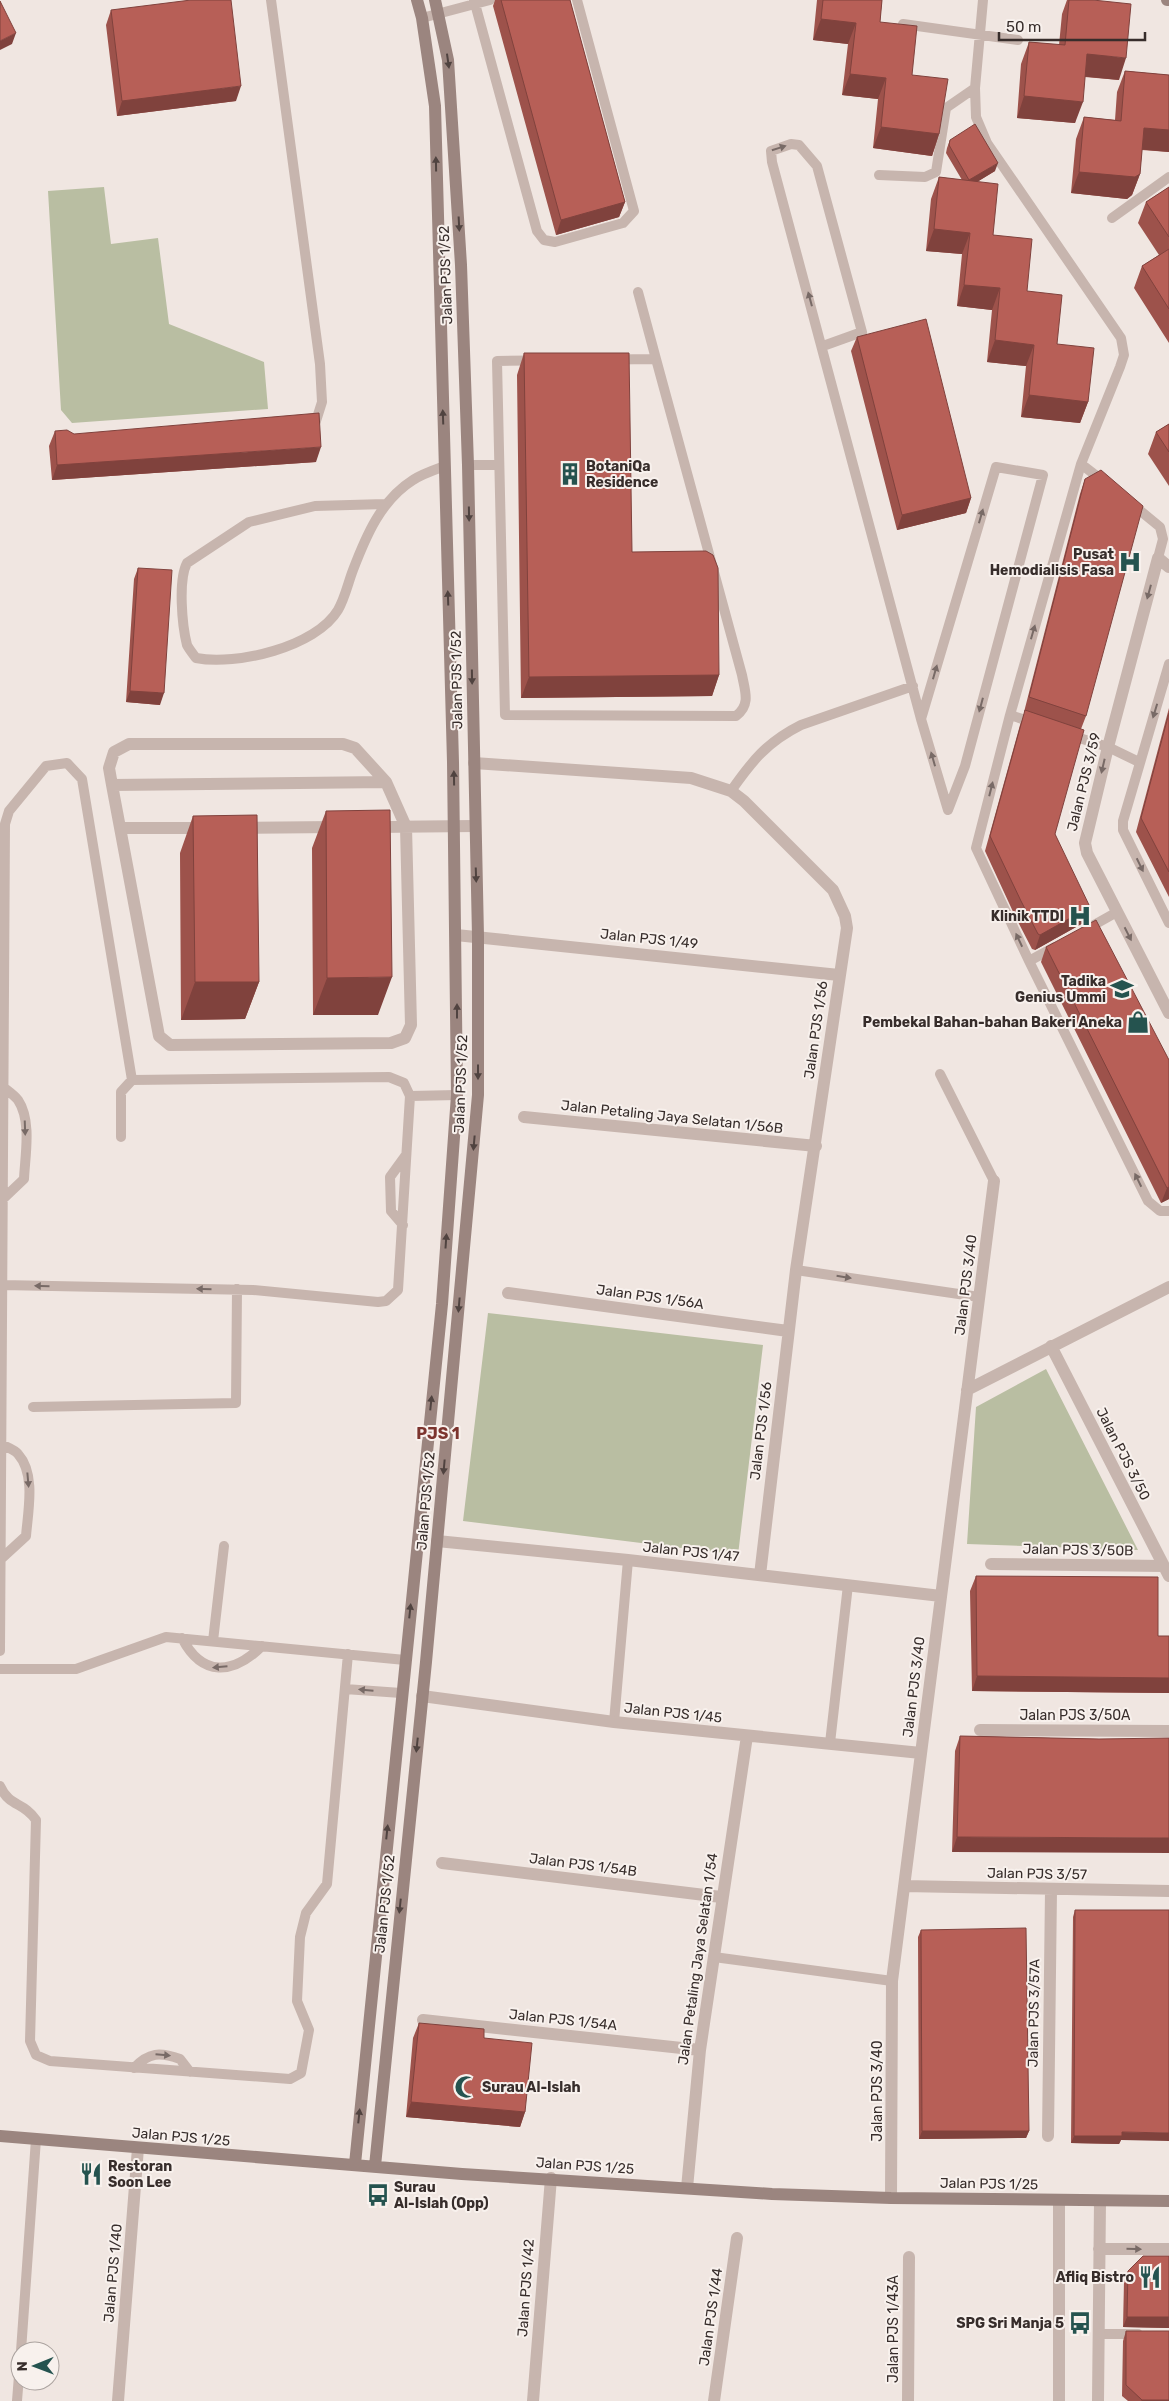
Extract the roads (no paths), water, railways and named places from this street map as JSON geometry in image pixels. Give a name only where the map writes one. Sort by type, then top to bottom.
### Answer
[{"type":"street","name":"Jalan PJS 1/52","points":[[355,2164],[401,1693],[442,1304],[457,1095],[454,826],[435,106],[422,18],[416,0]]},
{"type":"street","name":"Jalan PJS 1/52","points":[[375,2166],[426,1662],[478,1094],[478,936],[462,265],[448,60],[435,0]]},
{"type":"street","points":[[444,466],[468,465]]},
{"type":"street","points":[[1158,558],[1169,567]]},
{"type":"street","name":"Jalan PJS 3/59","points":[[1158,558],[1108,747],[1085,844],[1087,853],[1169,1013]]},
{"type":"street","points":[[129,744],[343,744],[355,748],[386,782],[406,827],[411,1025],[405,1038],[391,1043],[170,1045],[159,1036],[112,785],[109,768],[114,752],[129,744]]},
{"type":"street","name":"Jalan PJS 1/56","points":[[474,763],[691,778],[731,791],[744,801],[835,893],[847,924],[816,1146],[796,1270],[760,1575]]},
{"type":"street","points":[[112,785],[386,782]]},
{"type":"street","points":[[120,828],[475,826]]},
{"type":"street","name":"Jalan PJS 1/49","points":[[456,935],[839,975]]},
{"type":"street","points":[[457,1095],[478,1094]]},
{"type":"street","name":"Jalan Petaling Jaya Selatan 1/56B","points":[[524,1116],[816,1146]]},
{"type":"street","name":"Jalan PJS 3/40","points":[[891,2198],[892,1981],[994,1181]]},
{"type":"street","points":[[967,1390],[1169,1287]]},
{"type":"street","name":"Jalan PJS 1/56A","points":[[508,1294],[788,1331]]},
{"type":"street","name":"Jalan PJS 3/50","points":[[1051,1346],[1166,1571]]},
{"type":"street","name":"Jalan PJS 1/47","points":[[437,1542],[628,1560],[941,1596]]},
{"type":"street","name":"Jalan PJS 3/50B","points":[[991,1564],[1166,1571]]},
{"type":"street","points":[[405,1660],[426,1662]]},
{"type":"street","points":[[401,1693],[422,1696]]},
{"type":"street","name":"Jalan PJS 1/45","points":[[422,1696],[614,1722],[921,1753]]},
{"type":"street","name":"Jalan PJS 3/50A","points":[[980,1730],[1169,1731]]},
{"type":"street","name":"Jalan Petaling Jaya Selatan 1/54","points":[[687,2188],[700,2050],[746,1736]]},
{"type":"street","name":"Jalan PJS 1/54B","points":[[442,1863],[721,1897]]},
{"type":"street","name":"Jalan PJS 3/57","points":[[904,1886],[1169,1892]]},
{"type":"street","name":"Jalan PJS 3/57A","points":[[1048,2136],[1051,1890]]},
{"type":"street","name":"Jalan PJS 1/54A","points":[[423,2020],[700,2050]]},
{"type":"street","name":"Jalan PJS 1/25","points":[[0,2136],[462,2174],[551,2178],[687,2188],[891,2198],[1169,2201]]},
{"type":"street","name":"Jalan PJS 1/40","points":[[118,2401],[138,2148]]},
{"type":"street","name":"Jalan PJS 1/42","points":[[533,2401],[551,2178]]},
{"type":"street","points":[[1059,2200],[1059,2401]]},
{"type":"street","points":[[1098,2401],[1100,2201]]},
{"type":"street","name":"Jalan PJS 1/44","points":[[714,2401],[737,2238]]},
{"type":"street","points":[[1099,2248],[1169,2249]]},
{"type":"street","name":"Jalan PJS 1/43A","points":[[908,2401],[909,2257]]},
{"type":"lane","points":[[271,0],[320,364],[322,402],[316,421],[296,422]]},
{"type":"lane","points":[[422,18],[475,2],[490,0]]},
{"type":"lane","points":[[475,2],[537,232],[544,240],[555,242],[623,223],[634,211],[577,0]]},
{"type":"lane","points":[[983,0],[974,88],[976,117],[988,144],[1120,338],[1124,355],[1081,464],[1010,715],[976,848],[1029,961],[1148,1201],[1160,1211],[1169,1211]]},
{"type":"lane","points":[[903,24],[1018,40]]},
{"type":"lane","points":[[879,175],[925,177],[936,172],[946,108],[974,88]]},
{"type":"lane","points":[[823,346],[862,332],[817,166],[799,145],[791,144],[771,150],[772,162],[823,346],[921,719],[948,810],[965,766],[1042,475],[996,467],[921,719]]},
{"type":"lane","points":[[1112,218],[1169,177]]},
{"type":"lane","points":[[638,292],[742,675],[747,700],[743,710],[736,716],[505,715],[497,361],[656,359]]},
{"type":"lane","points":[[468,465],[499,464]]},
{"type":"lane","points":[[1081,464],[1109,487]]},
{"type":"lane","points":[[385,504],[315,506],[249,522],[187,563],[183,578],[184,612],[188,646],[196,658],[209,660],[243,657],[281,649],[316,631],[328,622],[338,609],[365,539],[385,504],[413,479],[444,466]]},
{"type":"lane","points":[[1124,498],[1160,527],[1163,539],[1158,558]]},
{"type":"lane","points":[[1169,664],[1139,762],[1123,830],[1169,923]]},
{"type":"lane","points":[[731,791],[747,768],[772,741],[784,733],[802,724],[913,686]]},
{"type":"lane","points":[[1010,715],[1046,726]]},
{"type":"lane","points":[[1063,732],[1108,747],[1139,762]]},
{"type":"lane","points":[[0,1651],[5,824],[9,811],[46,766],[66,764],[82,779],[132,1080]]},
{"type":"lane","points":[[1077,934],[1117,912]]},
{"type":"lane","points":[[1029,961],[1061,943]]},
{"type":"lane","points":[[940,1074],[994,1181]]},
{"type":"lane","points":[[2,1285],[238,1289],[386,1301],[398,1290],[410,1096],[404,1083],[389,1077],[132,1080],[121,1092],[121,1137]]},
{"type":"lane","points":[[2,1199],[24,1179],[26,1151],[24,1116],[18,1100],[3,1086]]},
{"type":"lane","points":[[410,1096],[457,1095]]},
{"type":"lane","points":[[403,1225],[391,1211],[390,1177],[406,1156]]},
{"type":"lane","points":[[796,1270],[979,1297]]},
{"type":"lane","points":[[33,1407],[236,1402],[238,1289]]},
{"type":"lane","points":[[1,1444],[17,1453],[27,1467],[30,1500],[26,1536],[2,1558]]},
{"type":"lane","points":[[212,1641],[224,1546]]},
{"type":"lane","points":[[614,1722],[628,1560]]},
{"type":"lane","points":[[830,1744],[848,1585]]},
{"type":"lane","points":[[0,1669],[76,1669],[166,1637],[405,1660]]},
{"type":"lane","points":[[182,1638],[190,1654],[202,1664],[215,1669],[237,1664],[250,1657],[262,1646]]},
{"type":"lane","points":[[0,1786],[6,1798],[29,1810],[36,1820],[30,2041],[36,2055],[50,2061],[290,2080],[301,2073],[309,2030],[297,2001],[300,1936],[306,1913],[327,1884],[348,1654]]},
{"type":"lane","points":[[345,1689],[401,1693]]},
{"type":"lane","points":[[714,1957],[892,1981]]},
{"type":"lane","points":[[134,2068],[150,2054],[160,2054],[180,2059],[190,2072]]},
{"type":"lane","points":[[22,2341],[36,2139]]},
{"type":"lane","points":[[1098,2334],[1151,2334]]},
{"type":"place","name":"BotaniQa Residence","points":[[570,474]]},
{"type":"place","name":"Pusat Hemodialisis Fasa","points":[[1130,562]]},
{"type":"place","name":"Klinik TTDI","points":[[1080,916]]},
{"type":"place","name":"Tadika Genius Ummi","points":[[1122,989]]},
{"type":"place","name":"Pembekal Bahan-bahan Bakeri Aneka","points":[[1138,1022]]},
{"type":"place","name":"Surau Al-Islah","points":[[466,2087]]},
{"type":"place","name":"Restoran Soon Lee","points":[[91,2174]]},
{"type":"place","name":"Surau Al-Islah (Opp)","points":[[378,2195]]},
{"type":"place","name":"Afliq Bistro","points":[[1150,2277]]},
{"type":"place","name":"SPG Sri Manja 5","points":[[1080,2323]]},
{"type":"district","name":"PJS 1","points":[[438,1433]]}]
